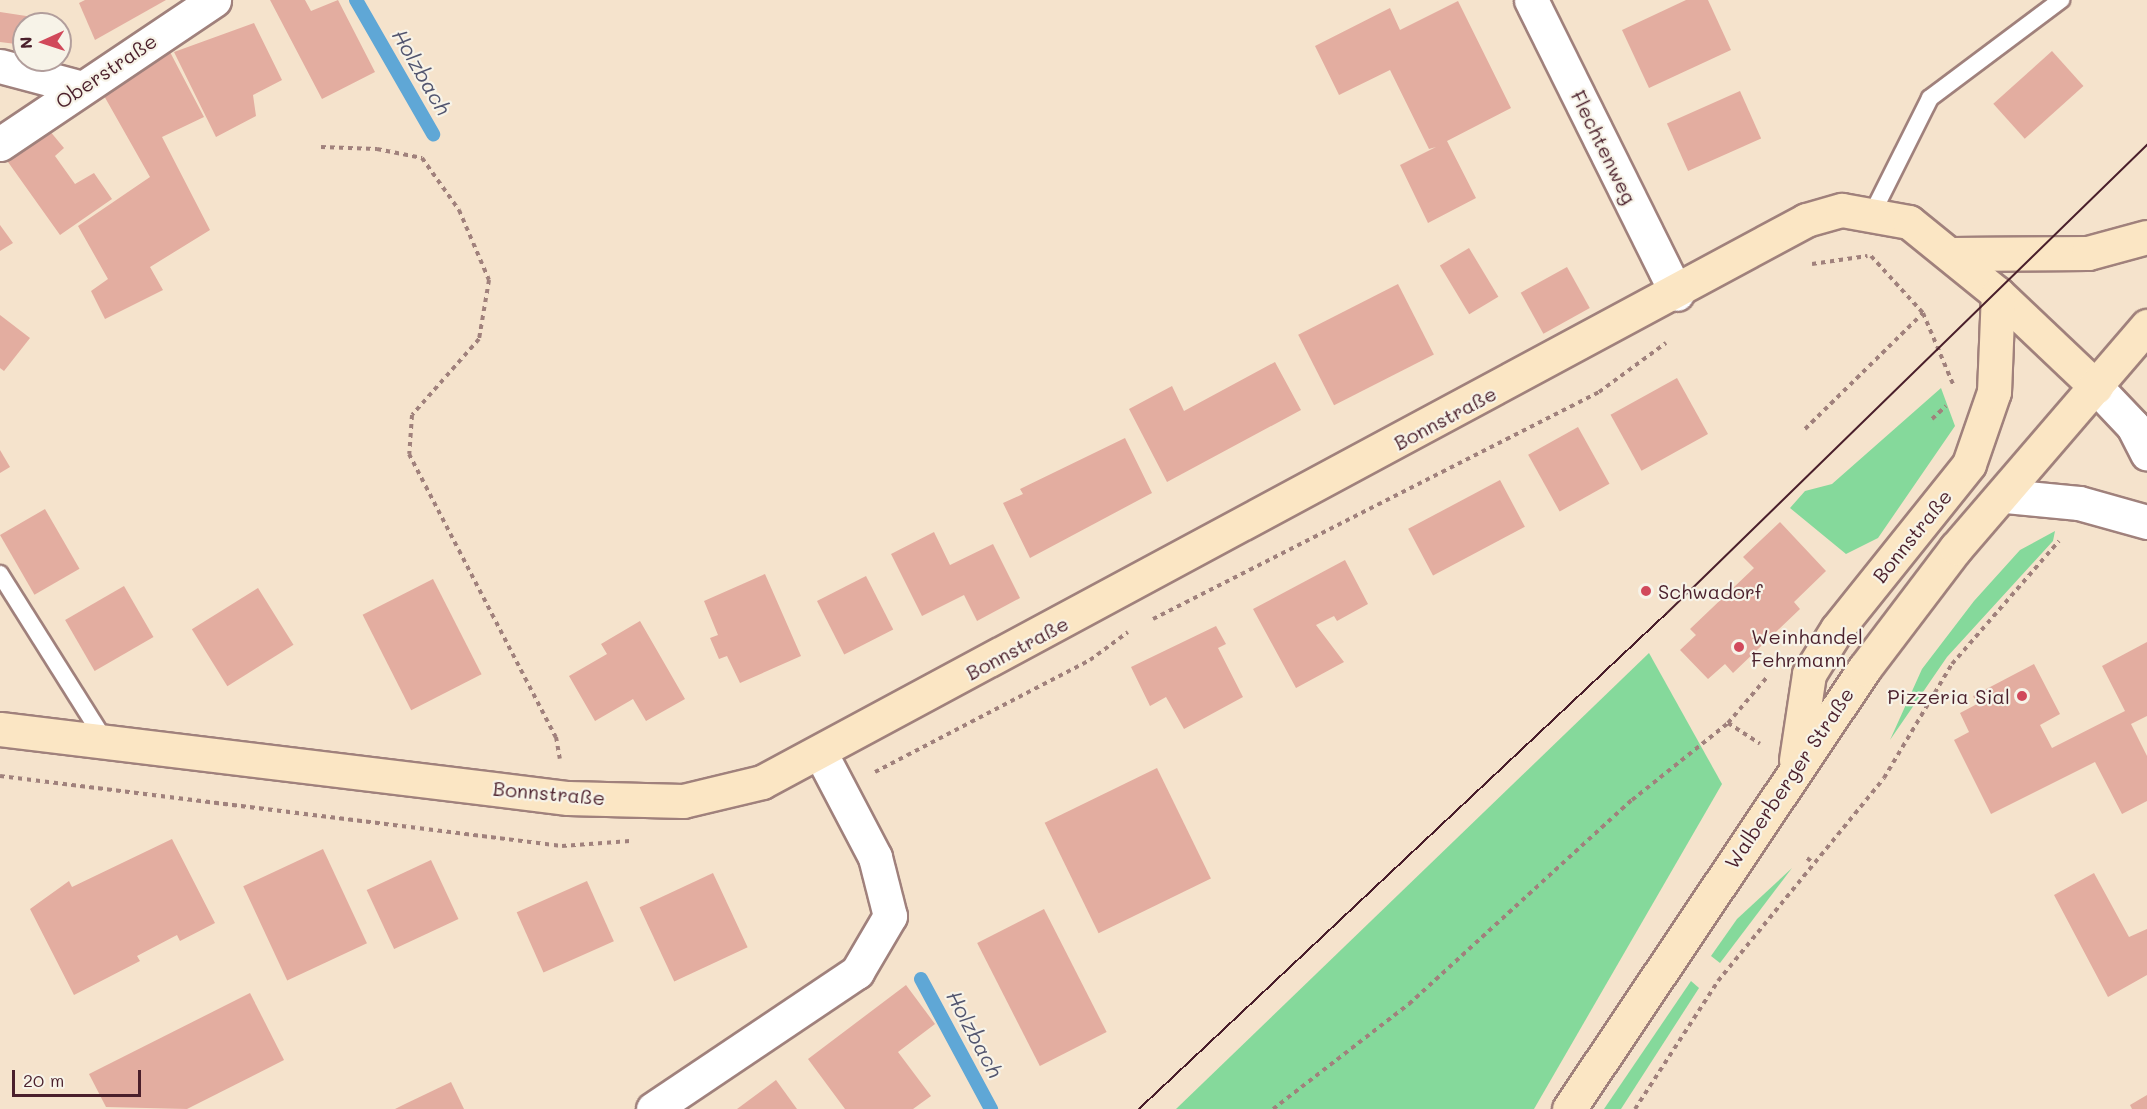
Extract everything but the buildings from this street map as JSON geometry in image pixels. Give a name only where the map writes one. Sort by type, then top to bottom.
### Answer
[{"type":"street","name":"Oberstraße","points":[[0,144],[79,87],[214,0]]},
{"type":"street","name":"Flechtenweg","points":[[1531,0],[1677,294]]},
{"type":"street","points":[[0,66],[79,87]]},
{"type":"street","name":"Bonnstraße","points":[[0,729],[567,798],[684,801],[762,782],[821,754],[1677,294],[1806,220],[1842,210],[1873,212],[1909,222],[1952,254],[1998,294],[2096,387]]},
{"type":"street","points":[[1952,254],[2088,253],[2142,239]]},
{"type":"street","name":"Bonnstraße","points":[[1794,768],[1809,674],[1837,629],[1970,464],[1994,392],[1998,294]]},
{"type":"street","name":"Walberberger Straße","points":[[1569,1109],[1794,768],[1956,548],[2006,496],[2147,326]]},
{"type":"street","points":[[2096,387],[2133,426],[2147,454]]},
{"type":"street","points":[[2006,496],[2079,503],[2147,522]]},
{"type":"street","points":[[653,1109],[857,972],[890,916],[874,857],[821,754]]},
{"type":"lane","points":[[1873,212],[1930,98],[2061,0]]},
{"type":"lane","points":[[0,574],[105,742]]},
{"type":"path","points":[[321,147],[377,149],[422,158],[459,210],[489,280],[479,339],[412,415],[409,454],[556,738],[567,798]]},
{"type":"path","points":[[1871,256],[1923,313],[1957,395]]},
{"type":"path","points":[[1805,429],[1923,313]]},
{"type":"path","points":[[1635,1109],[1718,981],[1812,862],[1884,778],[1952,664],[2064,536],[2079,503]]},
{"type":"path","points":[[1273,1109],[1408,1004],[1632,800],[1728,723],[1794,768]]},
{"type":"path","points":[[1807,858],[1812,862]]},
{"type":"green space","points":[[1941,388],[1955,426],[1878,538],[1846,554],[1790,508],[1805,491],[1832,484]]},
{"type":"green space","points":[[2055,531],[2053,541],[1947,657],[1890,740],[1922,669],[1974,601],[2020,550]]},
{"type":"green space","points":[[1649,653],[1722,784],[1534,1109],[1176,1109]]},
{"type":"green space","points":[[1792,868],[1720,963],[1711,956],[1737,919]]},
{"type":"green space","points":[[1691,981],[1699,988],[1621,1109],[1604,1109]]},
{"type":"waterway","name":"Holzbach","points":[[356,0],[433,134]]},
{"type":"waterway","name":"Holzbach","points":[[921,979],[991,1109]]},
{"type":"tram line","points":[[1139,1109],[1666,614],[2147,145]]},
{"type":"place","name":"Schwadorf","points":[[1646,591]]},
{"type":"place","name":"Weinhandel Fehrmann","points":[[1739,647]]},
{"type":"place","name":"Pizzeria Sial","points":[[2022,696]]}]
